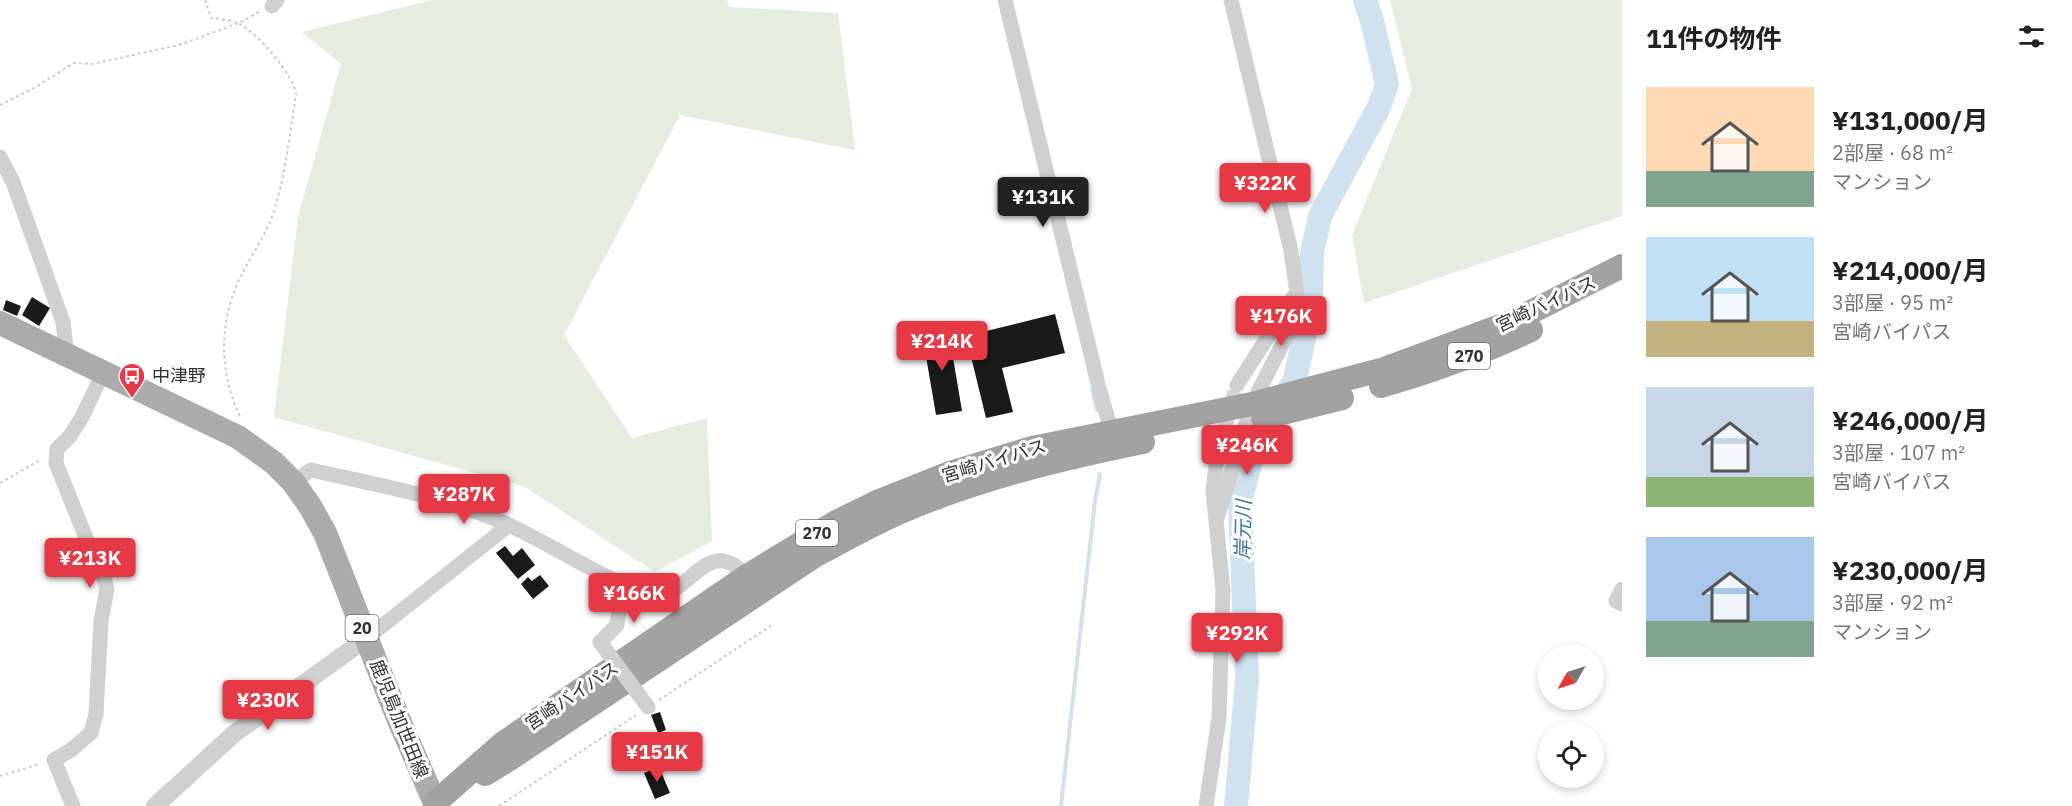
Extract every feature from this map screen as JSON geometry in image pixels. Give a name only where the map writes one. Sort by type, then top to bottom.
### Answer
[{"type":"highway","name":"宮崎バイパス","points":[[1311,398],[1510,322],[1622,266]]},
{"type":"highway","name":"宮崎バイパス","points":[[434,805],[501,744],[747,576],[836,522],[877,502],[990,459],[1032,448],[1114,439],[1256,411],[1430,372],[1500,344],[1622,285]]},
{"type":"highway","name":"宮崎バイパス","points":[[434,805],[511,758],[816,555],[910,508],[1000,475],[1114,439]]},
{"type":"main road","name":"鹿児島加世田線","points":[[0,323],[238,437],[274,463],[293,482],[325,533],[434,805]]},
{"type":"street","points":[[1005,0],[1096,376],[1114,439]]},
{"type":"street","points":[[1216,520],[1256,411],[1292,325],[1297,291],[1291,250],[1231,0]]},
{"type":"street","points":[[0,157],[13,182],[63,322],[67,356]]},
{"type":"street","points":[[1237,385],[1297,291]]},
{"type":"street","points":[[73,806],[54,760],[92,733],[98,697],[101,621],[107,589],[56,463],[57,449],[70,436],[82,417],[103,373]]},
{"type":"street","points":[[1206,806],[1220,707],[1223,590],[1213,491],[1218,450]]},
{"type":"street","points":[[293,482],[311,470],[441,500],[509,525],[623,585],[652,596],[666,595],[708,565],[722,561],[733,564],[747,576]]},
{"type":"street","points":[[155,806],[235,733],[367,638],[509,525]]},
{"type":"street","points":[[623,585],[617,625],[600,642],[648,707]]},
{"type":"street","points":[[1622,589],[1616,602],[1622,604]]},
{"type":"path","points":[[205,0],[211,18],[239,23],[285,68],[295,85],[296,94],[286,162],[274,210],[233,294],[224,329],[225,372],[240,418]]},
{"type":"path","points":[[0,105],[34,88],[74,63],[92,64],[179,45],[239,23],[274,3]]},
{"type":"path","points":[[0,483],[57,449]]},
{"type":"path","points":[[499,806],[772,625]]},
{"type":"path","points":[[0,776],[54,760]]},
{"type":"shaded area","points":[[432,0],[727,0],[729,7],[838,13],[855,150],[680,115],[564,335],[632,438],[707,418],[712,541],[655,572],[525,487],[274,417],[298,217],[341,64],[302,32]]},
{"type":"shaded area","points":[[1390,0],[1622,0],[1622,216],[1364,303],[1352,235],[1412,89]]},
{"type":"building","points":[[32,297],[50,308],[39,326],[22,315]]},
{"type":"building","points":[[6,300],[21,306],[17,316],[3,310]]},
{"type":"building","points":[[1055,314],[1065,353],[1002,368],[1013,412],[986,418],[966,336]]},
{"type":"building","points":[[948,328],[962,411],[936,415],[922,333]]},
{"type":"building","points":[[505,546],[513,556],[522,548],[535,565],[518,579],[496,553]]},
{"type":"building","points":[[540,575],[549,586],[533,599],[521,584],[528,577],[532,581]]},
{"type":"building","points":[[660,712],[666,730],[658,733],[651,715]]},
{"type":"building","points":[[659,767],[670,793],[655,799],[644,773]]},
{"type":"waterway","name":"岸元川","points":[[1236,806],[1247,680],[1240,502],[1250,464],[1266,426],[1295,380],[1311,304],[1312,253],[1320,216],[1379,107],[1387,84],[1365,0]]},
{"type":"waterway","points":[[1092,389],[1097,410]]},
{"type":"waterway","points":[[1061,806],[1095,501],[1100,474]]},
{"type":"tunnel","points":[[1218,450],[1237,385]]},
{"type":"place","name":"中津野","points":[[132,399]]}]
